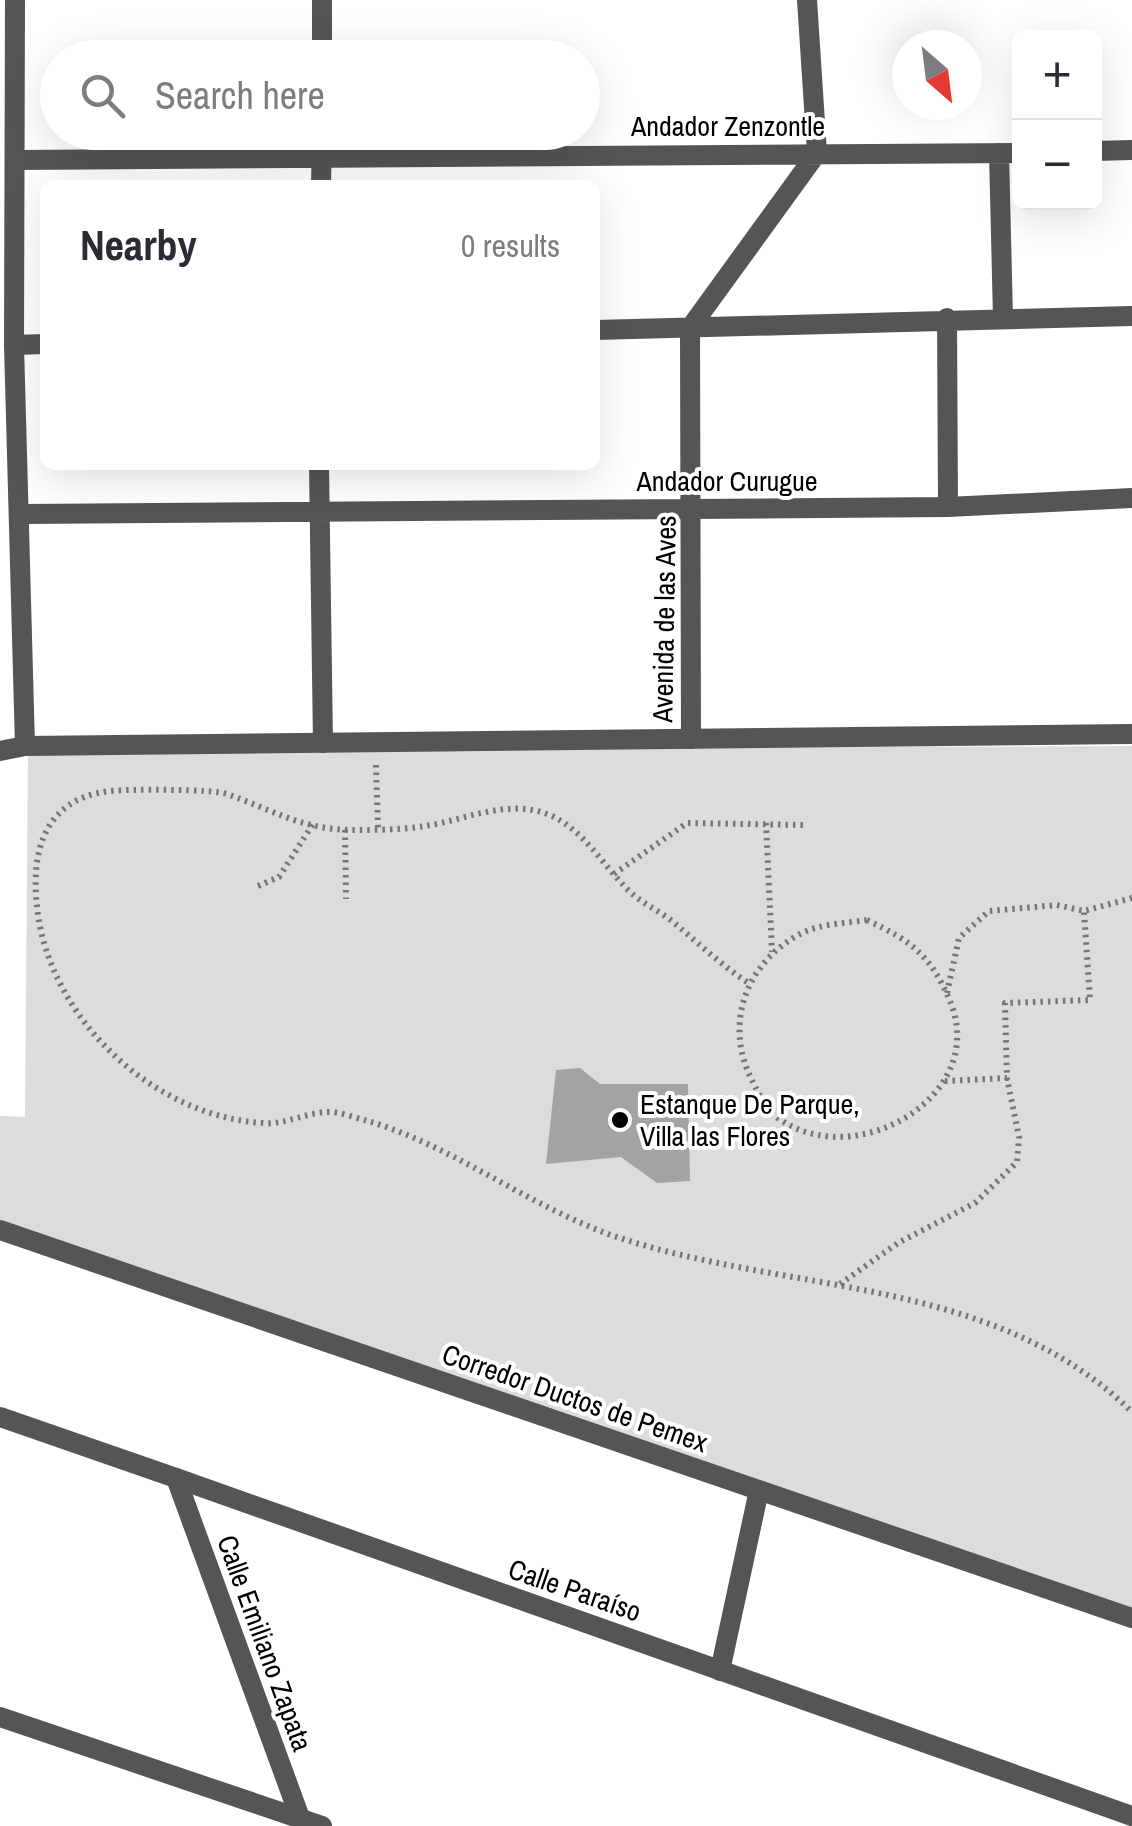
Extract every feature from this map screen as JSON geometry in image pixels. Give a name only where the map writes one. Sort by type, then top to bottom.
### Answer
[{"type":"street","points":[[15,0],[18,160],[14,344],[22,514],[25,746]]},
{"type":"street","points":[[322,0],[322,40]]},
{"type":"street","points":[[690,328],[817,153],[807,0]]},
{"type":"street","points":[[321,180],[322,150]]},
{"type":"street","points":[[1102,151],[1132,150]]},
{"type":"street","points":[[1002,318],[1010,153]]},
{"type":"street","name":"Andador Zenzontle","points":[[18,160],[1010,153]]},
{"type":"street","points":[[600,330],[1132,316]]},
{"type":"street","points":[[947,318],[948,507]]},
{"type":"street","name":"Avenida de las Aves","points":[[690,328],[691,739]]},
{"type":"street","points":[[14,344],[40,344]]},
{"type":"street","points":[[319,470],[322,743]]},
{"type":"street","name":"Andador Curugue","points":[[22,514],[948,507],[1132,498]]},
{"type":"street","points":[[0,751],[25,746],[1132,734]]},
{"type":"street","name":"Corredor Ductos de Pemex","points":[[0,1230],[1132,1618]]},
{"type":"street","name":"Calle Paraíso","points":[[0,1416],[1132,1816]]},
{"type":"street","name":"Calle Emiliano Zapata","points":[[176,1478],[302,1822]]},
{"type":"street","points":[[720,1670],[758,1490]]},
{"type":"street","points":[[0,1718],[322,1826]]},
{"type":"path","points":[[375,742],[378,828]]},
{"type":"path","points":[[748,982],[630,893],[592,847],[552,816],[499,810],[425,826],[345,830],[277,818],[222,792],[107,791],[64,807],[36,855],[39,924],[60,985],[95,1039],[150,1084],[215,1114],[266,1124],[330,1111],[375,1124],[606,1233],[691,1260],[954,1308],[1014,1334],[1100,1380],[1132,1412]]},
{"type":"path","points":[[766,823],[772,953]]},
{"type":"path","points":[[258,886],[279,877],[314,824]]},
{"type":"path","points":[[614,874],[687,824],[805,824]]},
{"type":"path","points":[[345,830],[346,899]]},
{"type":"path","points":[[947,994],[960,938],[989,910],[1057,905],[1084,912],[1132,898]]},
{"type":"path","points":[[839,1285],[898,1243],[974,1204],[1017,1162],[1019,1137],[1007,1078],[1005,1002],[1090,1000],[1084,912]]},
{"type":"path","points":[[866,920],[911,941],[939,974],[956,1016],[957,1063],[931,1101],[897,1122],[853,1137],[813,1132],[778,1118],[758,1094],[741,1054],[748,982],[772,953],[803,932],[866,920]]},
{"type":"path","points":[[944,1081],[1007,1078]]},
{"type":"shaded area","points":[[1132,746],[1132,1618],[0,1230],[0,1116],[25,1117],[28,750]]},
{"type":"shaded area","name":"Estanque De Parque, Villa las Flores","points":[[580,1068],[600,1084],[688,1084],[690,1181],[657,1183],[621,1157],[546,1164],[556,1070]]},
{"type":"place","name":"Estanque De Parque, Villa las Flores","points":[[620,1120]]}]
